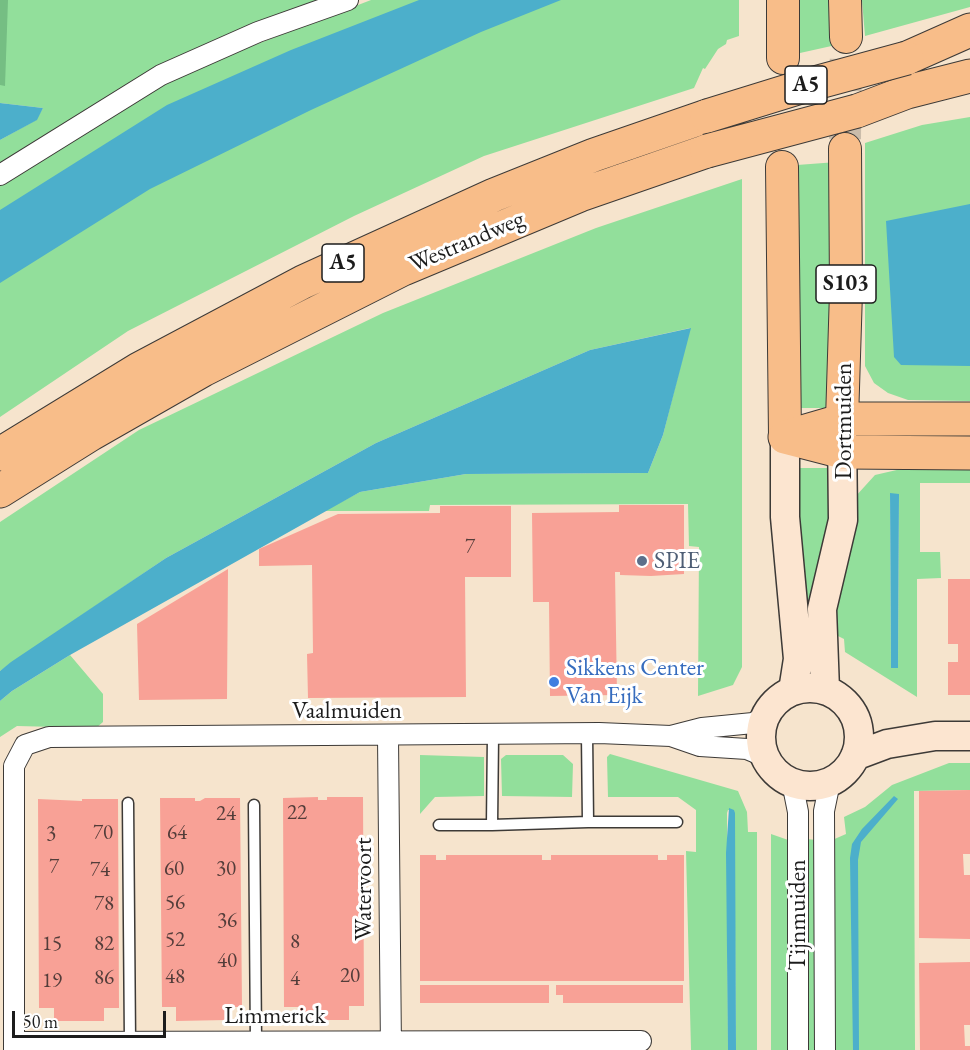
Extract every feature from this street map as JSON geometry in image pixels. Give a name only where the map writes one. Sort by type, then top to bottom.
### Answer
[{"type":"highway","name":"A5","points":[[906,58],[970,30]]},
{"type":"highway","name":"Westrandweg","points":[[0,454],[139,369],[314,277],[494,195],[594,155],[707,116],[804,86],[970,43]]},
{"type":"highway","name":"Westrandweg","points":[[0,491],[91,434],[203,370],[392,274],[580,195],[707,150],[857,111],[907,102],[970,76]]},
{"type":"highway","name":"A5","points":[[907,102],[970,99]]},
{"type":"highway","points":[[785,437],[842,420],[970,419]]},
{"type":"highway","points":[[785,437],[843,452],[970,453]]},
{"type":"main road","points":[[783,0],[783,58]]},
{"type":"main road","points":[[845,0],[846,37]]},
{"type":"main road","name":"Dortmuiden","points":[[825,690],[822,609],[843,520],[845,149]]},
{"type":"main road","name":"S103","points":[[782,167],[786,517],[798,659],[793,691]]},
{"type":"main road","points":[[809,688],[825,690],[839,697],[850,707],[855,717],[860,736],[855,756],[842,774],[830,782],[814,786],[792,782],[772,768],[766,757],[761,738],[767,716],[780,698],[793,691],[809,688]]},
{"type":"main road","points":[[855,717],[935,736]]},
{"type":"main road","points":[[855,756],[887,744],[935,736],[970,736]]},
{"type":"street","points":[[0,176],[161,75],[258,32],[348,0]]},
{"type":"street","name":"Vaalmuiden","points":[[14,1046],[14,766],[25,745],[49,737],[388,737],[587,734],[671,736],[702,728],[753,723],[767,716]]},
{"type":"street","name":"Vaalmuiden","points":[[671,736],[700,746],[747,749],[766,757]]},
{"type":"street","name":"Watervoort","points":[[388,737],[391,1046]]},
{"type":"street","name":"Tijnmuiden","points":[[792,782],[798,812],[798,1050]]},
{"type":"street","name":"Tijnmuiden","points":[[825,1050],[824,811],[830,782]]},
{"type":"street","points":[[391,1046],[641,1041]]},
{"type":"street","name":"Limmerick","points":[[14,1046],[130,1042],[256,1042],[391,1046]]},
{"type":"lane","points":[[587,734],[588,822]]},
{"type":"lane","points":[[492,825],[493,735]]},
{"type":"lane","points":[[128,803],[130,1042]]},
{"type":"lane","points":[[254,805],[256,1042]]},
{"type":"lane","points":[[439,825],[677,822]]},
{"type":"green space","points":[[0,0],[329,0],[0,165],[0,140],[36,120],[43,108],[0,103]]},
{"type":"green space","points":[[0,0],[8,0],[5,86],[0,85]]},
{"type":"green space","points":[[371,0],[739,0],[739,36],[727,40],[726,44],[718,49],[705,69],[703,68],[694,88],[484,156],[354,216],[128,331],[0,417],[0,182],[100,121],[195,68]]},
{"type":"green space","points":[[790,0],[836,0],[836,45],[791,55]]},
{"type":"green space","points":[[862,0],[970,0],[970,7],[865,36]]},
{"type":"green space","points":[[970,117],[970,401],[908,400],[888,393],[874,383],[865,366],[865,143],[922,125]]},
{"type":"green space","points":[[837,162],[835,408],[799,408],[797,165]]},
{"type":"green space","points":[[742,179],[742,667],[733,685],[698,696],[699,547],[689,546],[688,504],[430,505],[429,511],[324,511],[360,492],[466,474],[648,473],[663,435],[690,328],[590,350],[376,443],[166,558],[0,671],[0,522],[139,430],[383,313],[596,228]]},
{"type":"green space","points":[[799,468],[829,468],[834,527],[803,631],[795,538]]},
{"type":"green space","points":[[970,468],[970,483],[920,483],[920,552],[940,552],[941,578],[917,579],[917,697],[845,652],[844,639],[828,631],[855,497],[875,475],[901,469]],"holes":[[[890,494],[899,494],[898,668],[891,668]]]},
{"type":"green space","points":[[70,655],[103,694],[103,722],[96,728],[17,726],[0,737],[0,701]]},
{"type":"green space","points":[[610,754],[738,791],[747,812],[748,832],[757,832],[757,1050],[736,1050],[734,810],[728,810],[727,813],[728,1050],[691,1050],[686,851],[696,852],[696,810],[678,797],[608,797],[607,757]]},
{"type":"green space","points":[[420,755],[484,757],[484,796],[435,797],[420,814]]},
{"type":"green space","points":[[506,755],[563,755],[573,764],[572,797],[502,796],[501,759]]},
{"type":"green space","points":[[949,763],[970,763],[970,790],[914,791],[915,1050],[831,1050],[830,841],[846,834],[844,817],[865,807],[892,785]]},
{"type":"green space","points":[[771,834],[791,841],[792,1050],[771,1050]]},
{"type":"green space","points":[[806,839],[817,840],[817,1050],[806,1050]]},
{"type":"water","points":[[419,0],[561,0],[481,32],[311,110],[150,189],[0,283],[0,210],[167,105],[291,50]]},
{"type":"water","points":[[0,103],[43,108],[37,120],[0,140]]},
{"type":"water","points":[[970,204],[970,366],[901,365],[894,357],[886,221]]},
{"type":"water","points":[[691,328],[663,435],[648,473],[466,474],[360,492],[70,655],[0,701],[0,671],[11,662],[166,558],[376,443],[590,350]]},
{"type":"water","points":[[890,493],[899,494],[898,668],[891,668]]},
{"type":"water","points":[[894,796],[898,799],[861,842],[858,860],[859,1050],[853,1050],[850,858],[852,844],[862,829]]},
{"type":"water","points":[[729,808],[735,813],[736,1050],[728,1050],[726,853]]},
{"type":"building","points":[[619,505],[684,505],[684,574],[651,576],[620,575],[620,572],[615,572],[617,695],[550,696],[549,602],[533,602],[532,513],[619,512]]},
{"type":"building","points":[[440,506],[511,506],[511,577],[465,577],[466,697],[308,698],[307,654],[313,653],[312,565],[259,566],[259,549],[338,514],[440,513]]},
{"type":"building","points":[[228,569],[227,699],[139,700],[137,624]]},
{"type":"building","points":[[948,579],[970,579],[970,695],[948,695],[948,662],[958,662],[958,644],[948,644]]},
{"type":"building","points":[[970,790],[970,854],[963,854],[964,875],[970,875],[970,939],[919,938],[919,791]]},
{"type":"building","points":[[318,797],[318,800],[327,800],[327,797],[363,797],[364,1006],[349,1006],[349,1020],[298,1020],[298,1007],[284,1007],[283,798]]},
{"type":"building","points":[[160,798],[195,798],[195,801],[200,801],[205,798],[240,798],[242,1007],[227,1007],[227,1020],[176,1021],[176,1007],[162,1007]]},
{"type":"building","points":[[38,799],[82,801],[82,799],[118,799],[119,1008],[104,1008],[104,1021],[54,1021],[54,1008],[39,1008]]},
{"type":"building","points":[[420,855],[436,855],[436,860],[446,860],[446,855],[542,855],[542,860],[551,860],[551,855],[658,855],[658,860],[667,860],[667,855],[684,855],[684,981],[420,981]]},
{"type":"building","points":[[970,962],[970,1025],[964,1025],[965,1046],[970,1046],[970,1050],[920,1050],[919,963]]},
{"type":"building","points":[[420,985],[549,985],[549,1003],[420,1003]]},
{"type":"building","points":[[556,985],[683,985],[683,1003],[563,1003],[563,995],[556,995]]},
{"type":"tunnel","points":[[845,139],[846,37]]},
{"type":"place","name":"SPIE","points":[[642,561]]},
{"type":"place","name":"Sikkens Center Van Eijk","points":[[554,682]]}]
